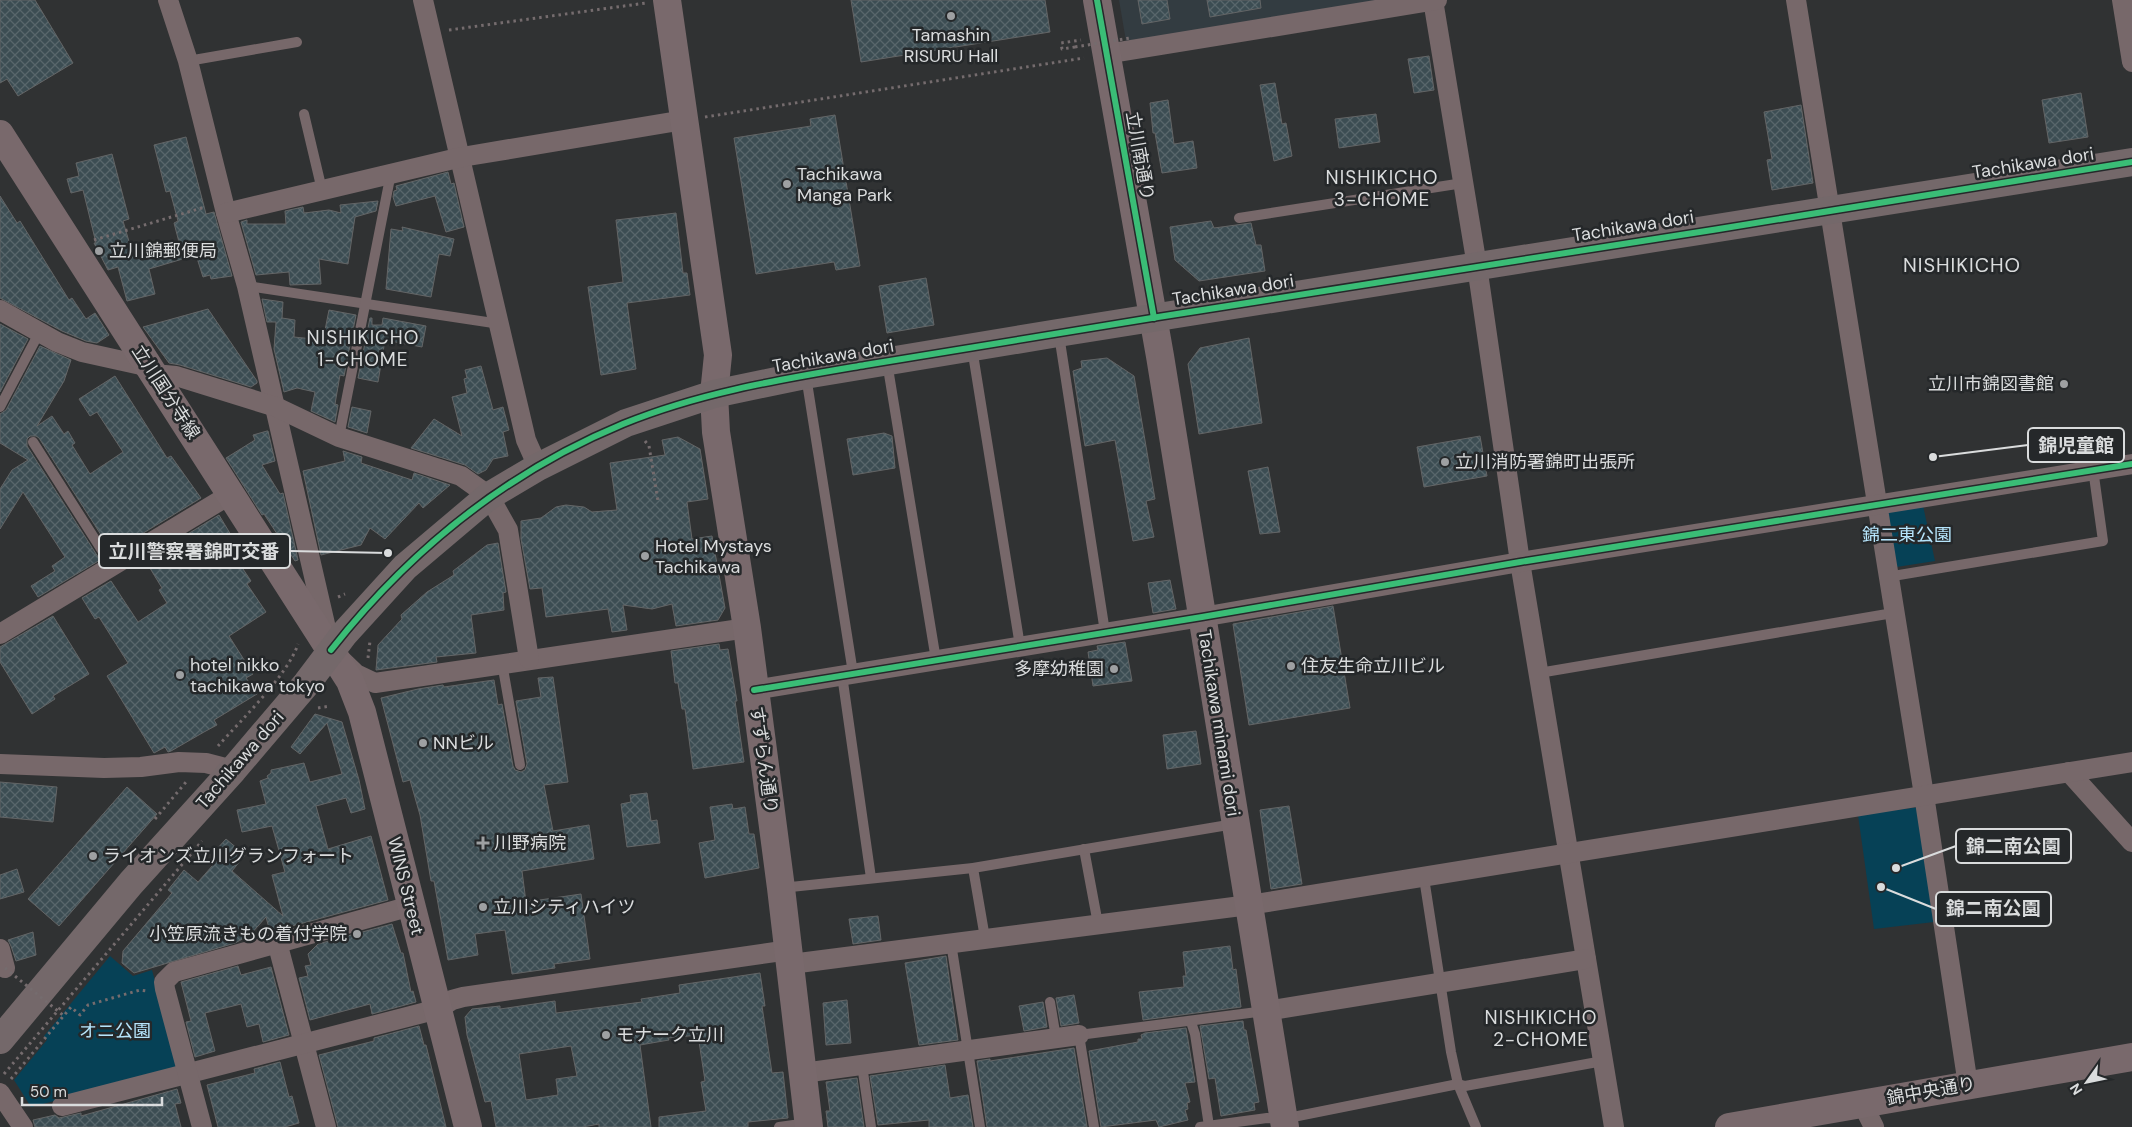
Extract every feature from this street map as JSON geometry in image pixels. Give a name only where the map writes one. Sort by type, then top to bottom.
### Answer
[{"type":"main road","name":"Tachikawa dori","points":[[0,1040],[131,883],[233,770],[307,683],[358,618],[406,567],[489,496],[538,467],[626,423],[714,394],[972,347],[2132,162]]},
{"type":"street","points":[[168,0],[188,61],[247,286],[332,650],[356,674],[375,683],[746,628]]},
{"type":"street","points":[[424,0],[462,157],[526,440],[538,467]]},
{"type":"street","name":"すずらん通り","points":[[667,0],[718,355],[714,394],[716,432],[746,628],[782,888],[809,1125]]},
{"type":"street","name":"立川南通り","points":[[1097,0],[1096,56],[1154,318]]},
{"type":"street","points":[[1433,0],[1477,266],[1520,562],[1614,1127]]},
{"type":"street","points":[[1096,56],[1437,0]]},
{"type":"street","points":[[1796,0],[1887,577],[1924,795],[1968,1084]]},
{"type":"street","points":[[2122,0],[2132,62]]},
{"type":"street","points":[[225,207],[322,190],[462,157],[684,120]]},
{"type":"street","name":"立川国分寺線","points":[[3,146],[152,371],[332,650]]},
{"type":"street","points":[[0,310],[39,333],[82,352],[176,376],[276,407],[339,437],[462,476],[489,496],[508,530],[529,659]]},
{"type":"street","name":"Tachikawa minami dori","points":[[1154,318],[1284,1123]]},
{"type":"street","points":[[754,690],[1202,617],[1520,562],[2132,464]]},
{"type":"street","points":[[0,634],[232,494]]},
{"type":"street","name":"WINS Street","points":[[332,650],[350,681],[362,712],[468,1127]]},
{"type":"street","points":[[0,764],[104,768],[185,762],[206,763],[233,770]]},
{"type":"street","points":[[62,1106],[438,1009],[452,1000],[463,997],[790,957],[951,943],[1249,905],[2132,762]]},
{"type":"street","points":[[2069,772],[2132,842]]},
{"type":"street","points":[[202,1127],[164,982],[174,972],[276,942],[411,906]]},
{"type":"street","points":[[276,942],[326,1127]]},
{"type":"street","points":[[1266,1010],[1442,984],[1586,959]]},
{"type":"street","points":[[803,1073],[1079,1035]]},
{"type":"street","name":"錦中央通り","points":[[1729,1127],[1868,1115],[1968,1084],[2132,1057]]},
{"type":"street","points":[[0,1093],[23,1127]]},
{"type":"lane","points":[[188,61],[297,42]]},
{"type":"lane","points":[[304,114],[322,190]]},
{"type":"lane","points":[[339,437],[367,303],[391,173]]},
{"type":"lane","points":[[1239,218],[1463,183]]},
{"type":"lane","points":[[247,286],[500,324]]},
{"type":"lane","points":[[1,403],[39,333]]},
{"type":"lane","points":[[1058,333],[1106,632]]},
{"type":"lane","points":[[972,347],[1020,646]]},
{"type":"lane","points":[[887,362],[936,660]]},
{"type":"lane","points":[[806,376],[847,674],[871,878]]},
{"type":"lane","points":[[33,442],[112,566]]},
{"type":"lane","points":[[1887,577],[2103,541],[2093,470]]},
{"type":"lane","points":[[1539,673],[1893,613]]},
{"type":"lane","points":[[502,663],[520,765]]},
{"type":"lane","points":[[782,888],[973,868],[1236,823]]},
{"type":"lane","points":[[1084,849],[1098,924]]},
{"type":"lane","points":[[973,868],[985,938]]},
{"type":"lane","points":[[1424,878],[1442,984],[1451,1052],[1458,1084],[1476,1127]]},
{"type":"lane","points":[[951,943],[980,1127]]},
{"type":"lane","points":[[1050,1002],[1056,1038]]},
{"type":"lane","points":[[1094,1127],[1079,1035],[1191,1022],[1266,1010]]},
{"type":"lane","points":[[1191,1022],[1205,1126],[1267,1118],[1284,1123],[1458,1084],[1465,1086],[1603,1061]]},
{"type":"lane","points":[[862,1065],[871,1127]]},
{"type":"lane","points":[[779,1127],[809,1125]]},
{"type":"path","points":[[431,32],[667,0]]},
{"type":"path","points":[[1081,40],[1061,43],[1062,49],[1130,38]]},
{"type":"path","points":[[684,120],[1096,56]]},
{"type":"path","points":[[86,242],[225,207]]},
{"type":"path","points":[[644,442],[649,446],[658,501]]},
{"type":"path","points":[[368,659],[370,642]]},
{"type":"path","points":[[312,713],[318,707],[330,706]]},
{"type":"path","points":[[0,1078],[204,839]]},
{"type":"path","points":[[2,958],[64,1016]]},
{"type":"path","points":[[23,1064],[71,1007],[80,1015],[88,1005],[140,990],[165,989]]},
{"type":"shaded area","points":[[1119,0],[1433,0],[1126,41]]},
{"type":"green space","name":"錦二東公園","points":[[1922,501],[1935,561],[1890,568],[1879,509]]},
{"type":"green space","points":[[1919,807],[1934,922],[1874,929],[1858,815]]},
{"type":"green space","name":"オニ公園","points":[[110,956],[133,976],[152,970],[178,1065],[175,1070],[31,1107],[14,1080],[47,1040],[44,1036]]},
{"type":"building","points":[[0,0],[35,0],[73,63],[18,96],[7,79],[0,83]]},
{"type":"building","name":"Tamashin RISURU Hall","points":[[851,0],[1045,0],[1050,32],[861,62]]},
{"type":"building","points":[[1138,0],[1167,0],[1170,19],[1142,24]]},
{"type":"building","points":[[1207,0],[1260,0],[1261,8],[1210,17]]},
{"type":"building","points":[[1429,56],[1434,90],[1414,93],[1408,59]]},
{"type":"building","points":[[1275,83],[1282,124],[1286,123],[1292,156],[1274,161],[1260,85]]},
{"type":"building","points":[[2081,93],[2088,137],[2049,143],[2042,100]]},
{"type":"building","points":[[1168,100],[1174,144],[1193,141],[1197,168],[1162,173],[1155,133],[1153,133],[1150,103]]},
{"type":"building","points":[[1801,105],[1813,183],[1772,190],[1767,160],[1772,159],[1764,112]]},
{"type":"building","points":[[1376,114],[1380,142],[1339,148],[1335,119]]},
{"type":"building","points":[[835,115],[860,266],[836,270],[834,262],[756,274],[734,138],[811,126],[810,119]]},
{"type":"building","points":[[186,137],[206,214],[214,212],[232,276],[211,279],[210,275],[203,277],[196,255],[149,269],[155,294],[127,301],[118,267],[108,270],[94,243],[96,243],[83,190],[71,193],[67,179],[79,176],[76,163],[112,154],[129,219],[123,221],[133,255],[179,242],[174,223],[178,221],[170,191],[166,192],[154,145]]},
{"type":"building","points":[[448,172],[451,184],[454,183],[464,227],[446,232],[435,196],[396,206],[393,197],[394,191],[397,190],[396,186]]},
{"type":"building","points":[[0,196],[17,223],[20,221],[69,300],[72,298],[86,319],[95,313],[109,335],[97,343],[86,341],[62,331],[0,298]]},
{"type":"building","points":[[378,201],[376,211],[355,217],[348,264],[319,259],[321,284],[290,285],[289,272],[256,275],[241,222],[247,220],[247,224],[286,224],[285,211],[303,207],[304,213],[329,210],[341,213],[340,205]]},
{"type":"building","points":[[676,213],[683,273],[687,273],[690,295],[627,303],[636,369],[601,375],[588,287],[623,282],[616,220]]},
{"type":"building","points":[[1211,221],[1214,228],[1251,223],[1256,245],[1261,245],[1265,271],[1199,281],[1175,260],[1170,227]]},
{"type":"building","points":[[402,227],[454,239],[450,256],[439,254],[431,297],[386,289],[391,229],[403,231]]},
{"type":"building","points":[[926,278],[934,325],[887,333],[879,286]]},
{"type":"building","points":[[262,299],[283,302],[282,318],[295,320],[294,337],[323,340],[329,310],[356,315],[344,376],[340,375],[335,404],[338,405],[335,422],[311,411],[315,392],[297,388],[284,392],[274,349],[276,322],[267,322]]},
{"type":"building","points":[[208,309],[257,381],[251,387],[169,363],[143,327]]},
{"type":"building","points":[[370,318],[372,318],[372,325],[382,325],[383,318],[426,326],[422,347],[385,340],[378,382],[358,378]]},
{"type":"building","points":[[0,324],[28,339],[0,392]]},
{"type":"building","points":[[1249,338],[1262,423],[1199,434],[1188,364],[1200,348]]},
{"type":"building","points":[[40,346],[71,360],[64,381],[37,426],[52,416],[64,434],[68,431],[75,443],[72,445],[90,474],[123,452],[97,412],[90,416],[79,399],[115,376],[167,458],[171,456],[201,498],[112,552],[39,438],[30,436],[27,439],[27,446],[100,560],[38,597],[31,586],[55,571],[52,566],[65,557],[23,492],[0,529],[0,489],[12,470],[28,460],[0,443],[0,414],[6,410]]},
{"type":"building","points":[[1107,358],[1134,376],[1155,499],[1146,501],[1154,537],[1133,541],[1115,440],[1085,446],[1073,371],[1082,368],[1081,361]]},
{"type":"building","points":[[481,366],[493,410],[503,407],[509,430],[503,432],[508,456],[493,459],[486,470],[478,474],[465,465],[411,448],[434,419],[462,436],[452,397],[467,393],[464,379],[467,378],[465,370]]},
{"type":"building","points":[[352,407],[371,411],[367,433],[348,427]]},
{"type":"building","points":[[268,431],[275,461],[262,465],[280,494],[283,493],[298,560],[295,561],[264,514],[262,515],[226,458],[255,440],[253,435]]},
{"type":"building","points":[[884,433],[892,436],[895,468],[853,475],[847,439]]},
{"type":"building","points":[[1480,436],[1487,476],[1424,487],[1417,447]]},
{"type":"building","points":[[678,437],[700,449],[708,499],[687,502],[692,539],[712,536],[725,608],[718,620],[676,626],[672,604],[652,609],[623,605],[627,630],[612,632],[608,609],[546,617],[542,588],[530,589],[521,539],[521,521],[541,518],[556,507],[566,505],[584,507],[592,512],[617,510],[610,463],[665,455],[662,440]]},
{"type":"building","points":[[343,451],[362,457],[361,463],[412,480],[414,473],[450,485],[423,508],[419,503],[385,539],[370,528],[361,545],[321,555],[303,471],[345,461]]},
{"type":"building","points":[[1268,467],[1280,532],[1260,534],[1248,471]]},
{"type":"building","points":[[219,515],[234,540],[227,545],[251,581],[247,584],[266,612],[229,636],[253,674],[246,678],[257,694],[214,720],[217,725],[171,751],[168,752],[165,747],[154,753],[107,676],[128,663],[99,617],[95,619],[82,598],[111,581],[138,622],[167,603],[159,590],[162,588],[145,560]]},
{"type":"building","points":[[498,543],[506,592],[503,593],[504,610],[471,615],[476,653],[436,657],[437,662],[376,670],[378,645],[402,619],[401,615],[427,592],[454,575],[453,571],[487,545]]},
{"type":"building","points":[[1170,580],[1176,609],[1153,613],[1148,583]]},
{"type":"building","name":"住友生命立川ビル","points":[[1333,606],[1350,708],[1249,725],[1233,624]]},
{"type":"building","points":[[53,616],[89,674],[53,696],[55,699],[32,714],[0,662],[0,647]]},
{"type":"building","points":[[1125,642],[1132,681],[1093,686],[1088,652],[1098,650],[1097,646]]},
{"type":"building","points":[[719,644],[720,650],[728,649],[737,701],[735,701],[744,762],[693,769],[685,709],[682,709],[678,683],[675,683],[671,651]]},
{"type":"building","points":[[553,677],[568,782],[544,785],[553,831],[589,825],[594,859],[522,871],[526,902],[581,894],[590,959],[554,964],[555,968],[512,974],[505,930],[475,934],[478,955],[448,960],[434,881],[431,881],[420,815],[410,780],[403,782],[381,698],[443,685],[444,687],[494,680],[498,705],[502,704],[513,766],[515,770],[521,772],[525,770],[527,764],[516,701],[541,697],[538,678]]},
{"type":"building","points":[[315,714],[342,722],[359,780],[365,809],[351,813],[346,798],[316,806],[328,849],[371,836],[388,900],[270,932],[266,917],[250,935],[235,943],[134,973],[122,963],[123,951],[172,893],[168,890],[184,870],[198,882],[221,856],[215,851],[226,839],[245,855],[232,871],[283,916],[272,875],[285,872],[272,826],[242,832],[237,810],[266,804],[260,781],[268,778],[267,776],[271,773],[271,770],[304,763],[310,782],[342,774],[327,723],[300,754],[291,747]]},
{"type":"building","points":[[1196,731],[1201,764],[1167,769],[1163,735]]},
{"type":"building","points":[[0,782],[57,787],[53,822],[0,817]]},
{"type":"building","name":"ライオンズ立川グランフォート","points":[[127,787],[157,814],[59,926],[28,899]]},
{"type":"building","points":[[647,793],[651,821],[657,820],[660,843],[627,847],[621,804],[631,802],[630,795]]},
{"type":"building","points":[[732,804],[733,809],[745,807],[749,834],[754,834],[759,868],[705,878],[699,843],[715,840],[710,807]]},
{"type":"building","points":[[1289,806],[1302,884],[1271,889],[1260,810]]},
{"type":"building","points":[[17,869],[24,892],[0,899],[0,875]]},
{"type":"building","points":[[878,916],[881,940],[853,944],[849,919]]},
{"type":"building","points":[[392,924],[401,953],[403,953],[411,992],[413,991],[416,1002],[372,1014],[370,1004],[310,1020],[299,978],[308,976],[305,966],[311,965],[308,954],[318,944]]},
{"type":"building","points":[[33,932],[36,955],[16,961],[8,940]]},
{"type":"building","points":[[1230,946],[1233,970],[1236,969],[1241,1007],[1143,1020],[1139,992],[1184,987],[1183,976],[1186,976],[1183,952]]},
{"type":"building","points":[[946,956],[958,1040],[919,1045],[905,963]]},
{"type":"building","points":[[238,966],[241,975],[271,967],[289,1035],[263,1042],[259,1024],[247,1027],[241,1004],[205,1013],[215,1051],[195,1057],[186,1022],[191,1021],[181,982]]},
{"type":"building","points":[[760,973],[765,1006],[762,1006],[772,1073],[783,1072],[788,1118],[748,1122],[748,1127],[659,1127],[659,1117],[706,1111],[701,1082],[705,1081],[698,1035],[668,1038],[669,1040],[640,1045],[651,1127],[599,1127],[599,1124],[583,1127],[496,1127],[491,1101],[485,1102],[467,1035],[465,1017],[472,1009],[500,1006],[500,1009],[555,1001],[556,1013],[642,1002],[641,999],[680,993],[679,985]],"holes":[[[571,1046],[577,1076],[556,1079],[558,1095],[526,1100],[519,1054]]]},
{"type":"building","points":[[1074,995],[1079,1023],[1061,1026],[1056,998]]},
{"type":"building","points":[[847,1000],[851,1043],[826,1045],[823,1003]]},
{"type":"building","points":[[1043,1002],[1047,1027],[1024,1031],[1019,1006]]},
{"type":"building","points":[[1243,1021],[1259,1102],[1254,1103],[1255,1110],[1221,1116],[1215,1078],[1209,1079],[1200,1026]]},
{"type":"building","points":[[419,1026],[424,1045],[426,1045],[446,1127],[338,1127],[319,1055],[374,1041],[374,1038]]},
{"type":"building","points":[[1186,1028],[1195,1082],[1185,1083],[1190,1102],[1187,1103],[1188,1109],[1185,1110],[1188,1120],[1159,1127],[1156,1120],[1101,1127],[1089,1051],[1138,1042],[1138,1039],[1142,1039],[1141,1035],[1145,1033]]},
{"type":"building","points":[[1074,1048],[1087,1127],[987,1127],[977,1061],[990,1059],[990,1061]]},
{"type":"building","points":[[280,1062],[289,1097],[292,1096],[299,1123],[285,1127],[218,1127],[207,1085],[255,1073],[254,1069]]},
{"type":"building","points":[[945,1065],[950,1098],[968,1095],[973,1127],[929,1127],[929,1120],[878,1125],[870,1076]]},
{"type":"building","points":[[857,1078],[864,1127],[828,1127],[826,1111],[830,1111],[826,1082]]},
{"type":"building","points":[[177,1089],[181,1103],[175,1104],[181,1127],[35,1127],[33,1120],[55,1115],[59,1118],[81,1113],[81,1116]]},
{"type":"cycle path","points":[[1097,0],[1154,318]]},
{"type":"cycle path","points":[[331,650],[393,580],[427,548],[500,490],[580,443],[623,424],[682,403],[742,388],[938,353],[2132,162]]},
{"type":"cycle path","points":[[754,690],[1202,617],[1520,562],[2132,464]]},
{"type":"place","name":"Tamashin RISURU Hall","points":[[951,16]]},
{"type":"place","name":"Tachikawa Manga Park","points":[[787,184]]},
{"type":"place","name":"立川錦郵便局","points":[[99,251]]},
{"type":"place","name":"立川市錦図書館","points":[[2064,384]]},
{"type":"place","name":"錦児童館","points":[[1933,457]]},
{"type":"place","name":"立川消防署錦町出張所","points":[[1445,462]]},
{"type":"place","name":"立川警察署錦町交番","points":[[388,553]]},
{"type":"place","name":"Hotel Mystays Tachikawa","points":[[645,556]]},
{"type":"place","name":"住友生命立川ビル","points":[[1291,666]]},
{"type":"place","name":"多摩幼稚園","points":[[1114,669]]},
{"type":"place","name":"hotel nikko tachikawa tokyo","points":[[180,675]]},
{"type":"place","name":"NNビル","points":[[423,743]]},
{"type":"place","name":"川野病院","points":[[483,843]]},
{"type":"place","name":"ライオンズ立川グランフォート","points":[[93,856]]},
{"type":"place","name":"錦二南公園","points":[[1896,868]]},
{"type":"place","name":"錦ニ南公園","points":[[1881,887]]},
{"type":"place","name":"立川シティハイツ","points":[[483,907]]},
{"type":"place","name":"小笠原流きもの着付学院","points":[[357,934]]},
{"type":"place","name":"モナーク立川","points":[[606,1035]]},
{"type":"district","name":"NISHIKICHO 3-CHOME","points":[[1382,188]]},
{"type":"district","name":"NISHIKICHO","points":[[1962,265]]},
{"type":"district","name":"NISHIKICHO 1-CHOME","points":[[363,348]]},
{"type":"district","name":"NISHIKICHO 2-CHOME","points":[[1541,1028]]}]
